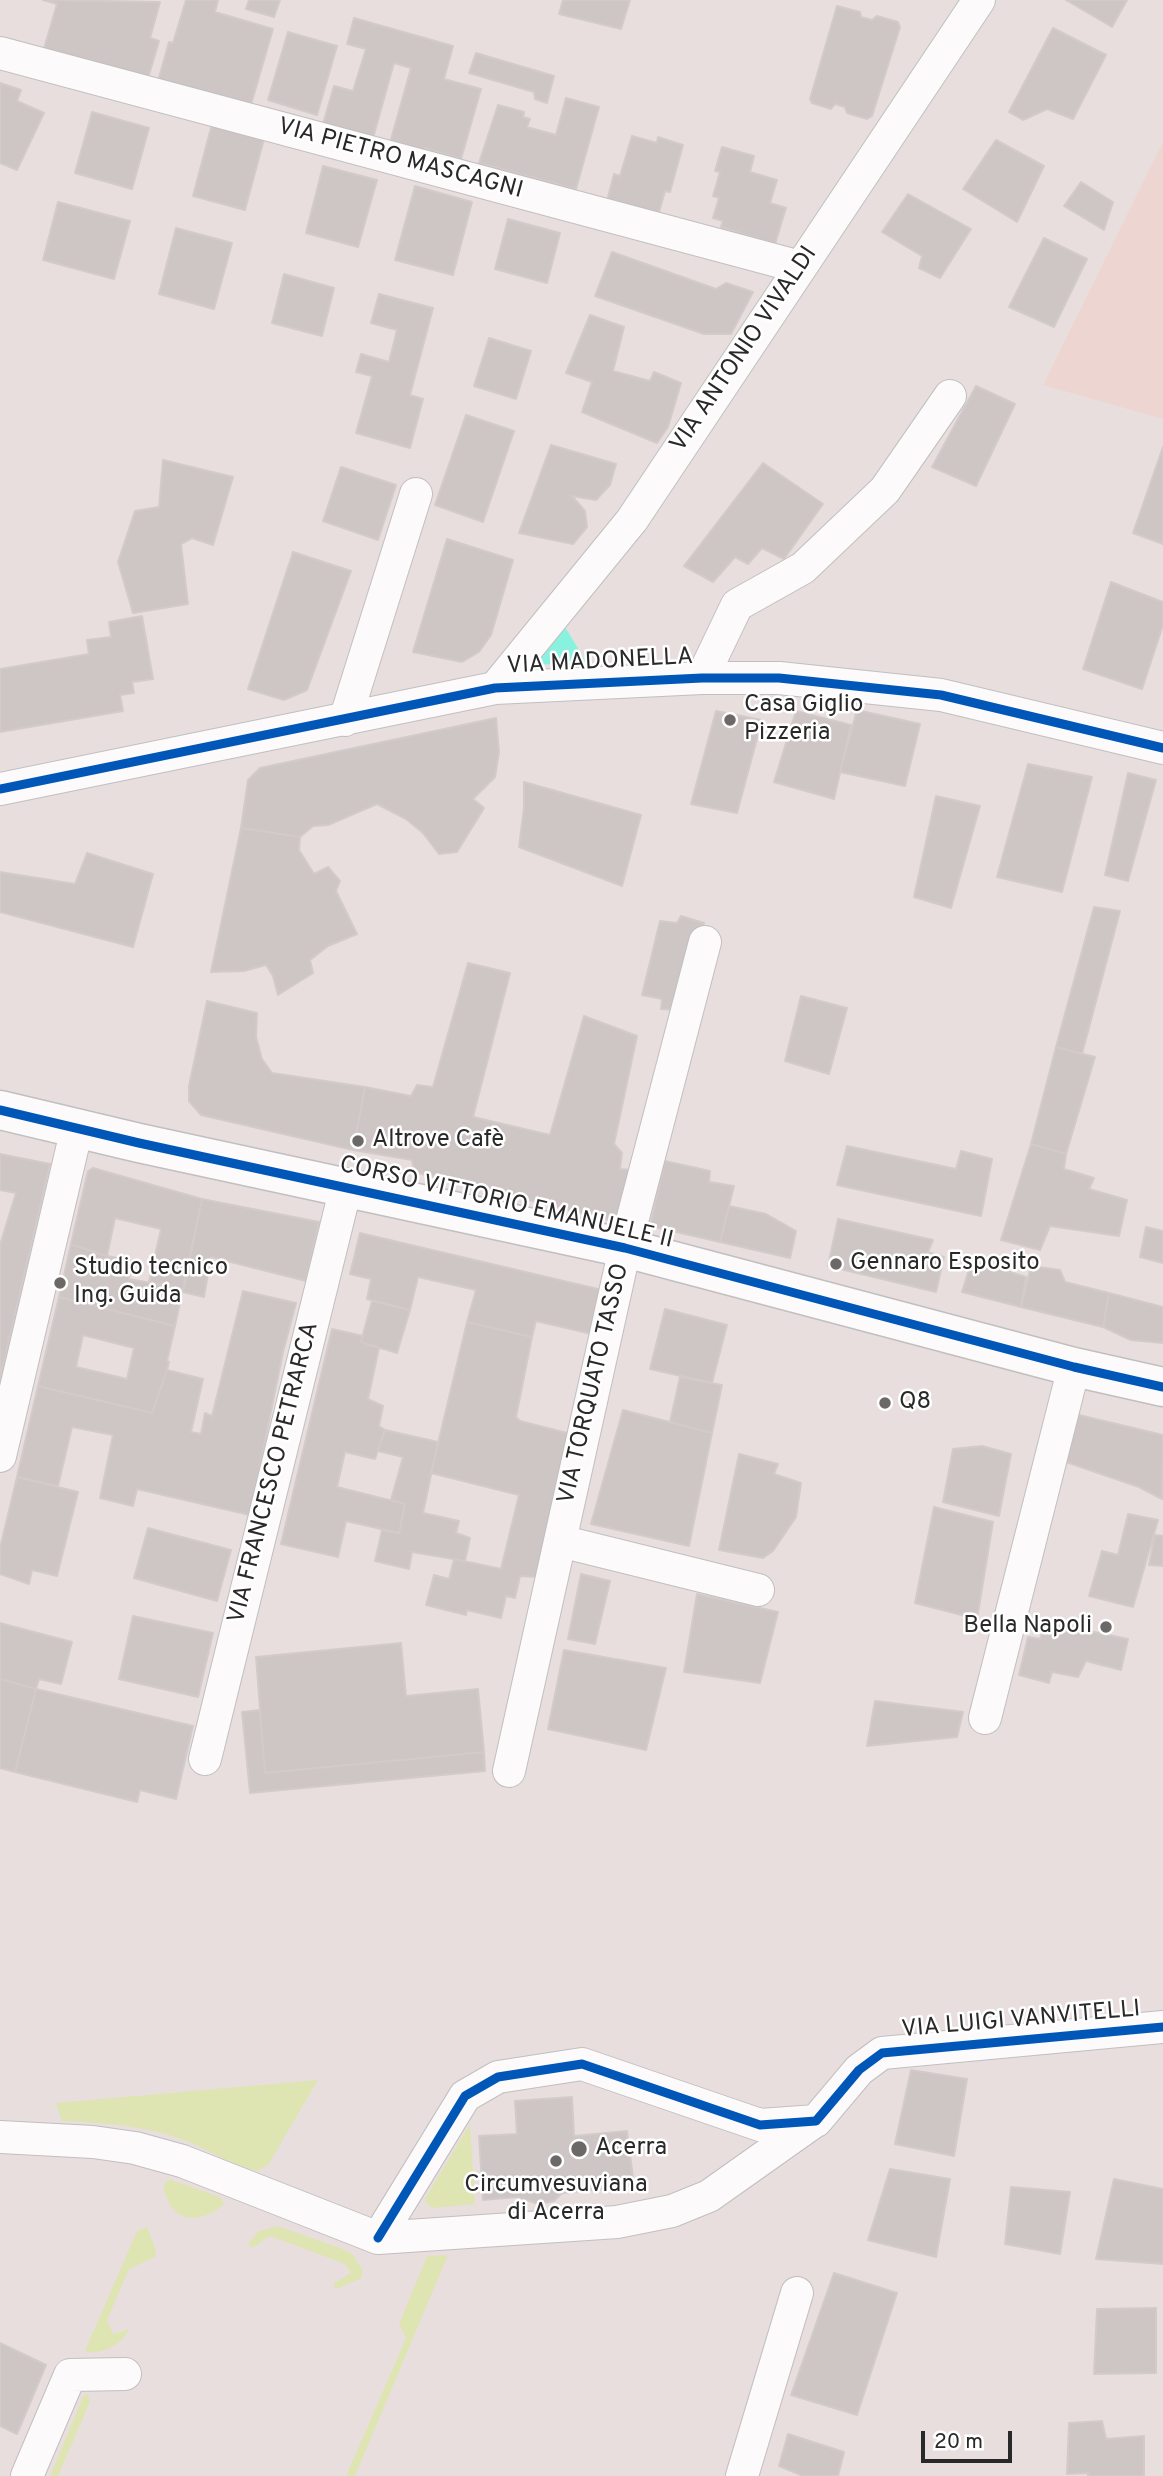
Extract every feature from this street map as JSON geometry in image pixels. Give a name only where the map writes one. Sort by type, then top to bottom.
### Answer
[{"type":"main road","name":"CORSO VITTORIO EMANUELE II","points":[[0,1110],[625,1248],[1073,1367],[1163,1387]]},
{"type":"street","name":"VIA ANTONIO VIVALDI","points":[[495,688],[632,520],[979,0]]},
{"type":"street","name":"VIA PIETRO MASCAGNI","points":[[0,53],[800,267]]},
{"type":"street","points":[[702,678],[737,605],[803,568],[885,490],[950,396]]},
{"type":"street","points":[[345,720],[416,494]]},
{"type":"street","name":"VIA MADONELLA","points":[[0,789],[495,688],[702,678],[779,678],[941,695],[1163,748]]},
{"type":"street","name":"VIA TORQUATO TASSO","points":[[509,1771],[625,1248],[705,942]]},
{"type":"street","points":[[0,1456],[77,1128]]},
{"type":"street","name":"VIA FRANCESCO PETRARCA","points":[[205,1759],[345,1187]]},
{"type":"street","points":[[985,1718],[1073,1367]]},
{"type":"street","points":[[560,1541],[758,1590]]},
{"type":"street","name":"VIA LUIGI VANVITELLI","points":[[0,2137],[93,2142],[135,2148],[182,2161],[378,2238],[617,2222],[671,2211],[709,2196],[816,2120],[859,2070],[882,2053],[1163,2027]]},
{"type":"street","points":[[378,2238],[465,2096],[498,2077],[582,2064],[760,2125],[816,2120]]},
{"type":"street","points":[[742,2476],[797,2293]]},
{"type":"street","points":[[27,2476],[70,2375],[125,2375]]},
{"type":"shaded area","points":[[1163,142],[1163,419],[1043,385]]},
{"type":"shaded area","points":[[562,622],[588,665],[533,664]]},
{"type":"shaded area","points":[[318,2080],[268,2165],[257,2171],[166,2134],[122,2126],[62,2121],[56,2103]]},
{"type":"shaded area","points":[[470,2124],[475,2204],[432,2208],[425,2202],[426,2197]]},
{"type":"shaded area","points":[[171,2180],[220,2197],[224,2204],[206,2216],[191,2218],[178,2214],[168,2202],[163,2188],[166,2181]]},
{"type":"shaded area","points":[[278,2226],[348,2251],[363,2271],[361,2278],[335,2290],[334,2283],[351,2273],[345,2264],[270,2236],[252,2248],[248,2244],[259,2231]]},
{"type":"shaded area","points":[[147,2227],[156,2251],[155,2257],[129,2269],[107,2320],[113,2334],[129,2329],[111,2348],[98,2352],[85,2351],[137,2231]]},
{"type":"shaded area","points":[[448,2255],[355,2476],[346,2476],[406,2338],[399,2324],[427,2256]]},
{"type":"shaded area","points":[[88,2394],[90,2402],[58,2476],[50,2476],[83,2397]]},
{"type":"building","points":[[43,0],[160,2],[150,38],[159,41],[147,82],[43,52],[57,4]]},
{"type":"building","points":[[186,0],[218,0],[215,12],[273,29],[250,108],[158,81],[169,42],[173,43]]},
{"type":"building","points":[[249,0],[280,0],[274,17],[246,9]]},
{"type":"building","points":[[563,0],[630,0],[621,29],[559,14]]},
{"type":"building","points":[[1066,0],[1127,0],[1112,27]]},
{"type":"building","points":[[837,6],[860,12],[861,17],[872,20],[877,16],[898,22],[900,27],[872,116],[867,119],[847,113],[845,107],[835,104],[831,109],[812,103],[810,99]]},
{"type":"building","points":[[354,18],[453,46],[444,79],[481,89],[461,159],[425,148],[424,153],[390,143],[411,68],[394,63],[373,138],[323,124],[334,86],[353,91],[366,49],[347,44]]},
{"type":"building","points":[[1053,28],[1106,55],[1073,119],[1047,109],[1023,120],[1009,112]]},
{"type":"building","points":[[288,32],[337,46],[317,115],[268,100]]},
{"type":"building","points":[[476,53],[554,76],[547,103],[535,99],[534,92],[469,73]]},
{"type":"building","points":[[0,83],[21,90],[17,101],[44,113],[17,170],[0,163]]},
{"type":"building","points":[[566,98],[599,107],[576,189],[479,163],[498,105],[524,112],[523,117],[530,119],[527,127],[556,135]]},
{"type":"building","points":[[92,112],[149,128],[132,189],[75,173]]},
{"type":"building","points":[[212,124],[264,139],[245,210],[193,196]]},
{"type":"building","points":[[632,136],[657,143],[658,137],[683,145],[670,192],[665,191],[658,216],[607,201],[614,174],[620,176]]},
{"type":"building","points":[[996,140],[1044,166],[1017,222],[963,189]]},
{"type":"building","points":[[722,147],[754,156],[750,172],[777,180],[770,203],[786,208],[775,244],[721,227],[723,221],[713,218],[719,198],[713,196],[720,172],[715,171]]},
{"type":"building","points":[[323,166],[377,180],[358,247],[306,233]]},
{"type":"building","points":[[1081,182],[1113,202],[1104,230],[1064,206]]},
{"type":"building","points":[[415,186],[472,202],[453,275],[395,260]]},
{"type":"building","points":[[908,194],[971,229],[940,278],[919,268],[922,256],[882,232]]},
{"type":"building","points":[[58,202],[130,221],[114,279],[43,260]]},
{"type":"building","points":[[508,219],[560,233],[547,283],[495,269]]},
{"type":"building","points":[[176,228],[232,243],[214,309],[159,294]]},
{"type":"building","points":[[1044,238],[1087,259],[1054,327],[1009,307]]},
{"type":"building","points":[[612,252],[716,289],[726,283],[753,292],[731,334],[704,334],[595,296]]},
{"type":"building","points":[[284,274],[334,288],[322,336],[272,323]]},
{"type":"building","points":[[379,294],[433,308],[410,395],[423,399],[410,448],[356,433],[372,376],[356,372],[361,354],[389,362],[397,330],[371,323]]},
{"type":"building","points":[[590,315],[624,327],[613,371],[650,381],[654,372],[681,383],[668,427],[657,443],[582,412],[592,382],[566,373]]},
{"type":"building","points":[[489,338],[531,351],[516,399],[474,386]]},
{"type":"building","points":[[976,386],[1015,404],[976,486],[932,467]]},
{"type":"building","points":[[466,415],[514,431],[483,522],[435,505]]},
{"type":"building","points":[[551,445],[616,464],[610,485],[596,500],[572,496],[585,511],[587,527],[573,544],[519,533]]},
{"type":"building","points":[[1163,447],[1163,544],[1133,533]]},
{"type":"building","points":[[163,460],[233,477],[213,545],[192,538],[181,544],[188,604],[133,613],[118,562],[135,511],[159,507]]},
{"type":"building","points":[[763,463],[823,504],[784,559],[762,548],[748,564],[735,557],[713,582],[684,566]]},
{"type":"building","points":[[341,467],[396,485],[378,540],[323,521]]},
{"type":"building","points":[[447,539],[513,560],[491,635],[479,652],[462,662],[413,652]]},
{"type":"building","points":[[293,552],[351,571],[307,690],[284,700],[248,689]]},
{"type":"building","points":[[1111,582],[1163,602],[1163,625],[1142,689],[1083,669]]},
{"type":"building","points":[[142,616],[153,679],[132,682],[134,693],[120,695],[123,711],[0,732],[0,669],[89,654],[87,640],[111,637],[109,622]]},
{"type":"building","points":[[857,710],[920,724],[905,786],[840,772]]},
{"type":"building","points":[[716,711],[762,720],[737,813],[691,804]]},
{"type":"building","points":[[796,711],[851,725],[834,799],[774,782]]},
{"type":"building","points":[[496,718],[499,752],[495,777],[473,799],[484,808],[457,852],[439,854],[423,833],[406,819],[377,804],[328,825],[313,826],[300,837],[241,828],[248,780],[260,768]]},
{"type":"building","points":[[1028,764],[1092,777],[1062,892],[997,877]]},
{"type":"building","points":[[1128,773],[1156,780],[1128,881],[1105,875]]},
{"type":"building","points":[[524,782],[641,815],[622,886],[519,847]]},
{"type":"building","points":[[936,796],[980,806],[951,908],[914,897]]},
{"type":"building","points":[[241,828],[300,837],[299,850],[314,874],[328,867],[340,881],[336,891],[357,934],[328,946],[310,960],[313,973],[278,995],[273,976],[266,965],[244,971],[211,972]]},
{"type":"building","points":[[87,853],[153,874],[133,947],[0,912],[0,872],[75,884]]},
{"type":"building","points":[[1094,907],[1120,911],[1082,1054],[1056,1047]]},
{"type":"building","points":[[681,916],[704,923],[681,1010],[661,1009],[662,999],[642,995],[660,921],[677,923]]},
{"type":"building","points":[[468,963],[510,973],[473,1117],[550,1135],[584,1016],[637,1036],[614,1144],[622,1153],[620,1169],[640,1171],[626,1224],[414,1172],[412,1160],[353,1150],[365,1087],[411,1096],[417,1085],[433,1087]]},
{"type":"building","points":[[801,996],[847,1008],[829,1074],[785,1061]]},
{"type":"building","points":[[207,1001],[257,1013],[256,1037],[262,1059],[272,1073],[365,1087],[353,1150],[201,1115],[189,1101],[189,1086]]},
{"type":"building","points":[[1056,1047],[1095,1057],[1066,1154],[1031,1144]]},
{"type":"building","points":[[1031,1144],[1066,1154],[1064,1169],[1094,1178],[1089,1189],[1127,1200],[1119,1236],[1050,1226],[1040,1250],[1001,1240]]},
{"type":"building","points":[[847,1146],[956,1169],[961,1151],[992,1159],[981,1216],[837,1185]]},
{"type":"building","points":[[0,1154],[50,1164],[0,1379],[0,1245],[16,1193],[0,1190]]},
{"type":"building","points":[[665,1161],[710,1171],[709,1182],[734,1186],[720,1242],[650,1226]]},
{"type":"building","points":[[93,1168],[202,1199],[183,1289],[149,1282],[161,1229],[115,1218],[107,1256],[71,1244],[88,1171]]},
{"type":"building","points":[[202,1199],[319,1222],[306,1281],[211,1257],[204,1297],[183,1292]]},
{"type":"building","points":[[729,1206],[766,1214],[796,1231],[790,1258],[720,1242]]},
{"type":"building","points":[[838,1219],[933,1240],[928,1252],[944,1257],[936,1292],[828,1266]]},
{"type":"building","points":[[1146,1227],[1163,1231],[1163,1263],[1140,1257]]},
{"type":"building","points":[[360,1233],[602,1290],[592,1334],[536,1321],[532,1337],[467,1322],[476,1290],[418,1277],[410,1310],[367,1299],[371,1279],[350,1274]]},
{"type":"building","points":[[71,1244],[133,1261],[129,1279],[183,1289],[175,1326],[59,1297]]},
{"type":"building","points":[[972,1260],[1026,1277],[1021,1307],[962,1292]]},
{"type":"building","points":[[1031,1266],[1060,1270],[1065,1282],[1109,1293],[1103,1327],[1021,1307]]},
{"type":"building","points":[[243,1291],[296,1303],[283,1352],[250,1515],[137,1489],[133,1506],[100,1498],[113,1435],[72,1427],[58,1486],[17,1477],[38,1386],[152,1413],[167,1370],[203,1379],[191,1432],[201,1434],[205,1413],[212,1416]]},
{"type":"building","points":[[1109,1293],[1163,1307],[1163,1343],[1131,1340],[1103,1327]]},
{"type":"building","points":[[59,1297],[175,1326],[167,1370],[152,1413],[38,1386]],"holes":[[[83,1335],[134,1348],[127,1379],[76,1367]]]},
{"type":"building","points":[[372,1301],[410,1310],[397,1353],[361,1342]]},
{"type":"building","points":[[665,1309],[727,1325],[712,1383],[650,1369]]},
{"type":"building","points":[[467,1322],[532,1337],[516,1417],[520,1421],[571,1434],[536,1577],[520,1576],[515,1598],[506,1596],[501,1618],[467,1610],[466,1615],[426,1605],[434,1575],[449,1579],[454,1559],[501,1569],[519,1495],[431,1473]]},
{"type":"building","points":[[332,1329],[363,1336],[361,1342],[379,1348],[368,1399],[383,1406],[379,1426],[385,1430],[375,1459],[345,1452],[337,1487],[405,1504],[399,1533],[346,1521],[338,1557],[281,1544]]},
{"type":"building","points":[[680,1377],[722,1385],[712,1433],[670,1422]]},
{"type":"building","points":[[623,1410],[712,1433],[689,1546],[591,1524]]},
{"type":"building","points":[[1079,1415],[1163,1435],[1162,1499],[1139,1487],[1066,1462]]},
{"type":"building","points":[[385,1430],[438,1442],[423,1513],[459,1521],[456,1533],[470,1538],[465,1561],[412,1552],[409,1569],[375,1561],[382,1530],[399,1533],[405,1504],[391,1500],[403,1457],[378,1451]]},
{"type":"building","points":[[982,1446],[1011,1454],[999,1516],[943,1502],[953,1449]]},
{"type":"building","points":[[739,1454],[778,1464],[774,1474],[801,1483],[796,1517],[773,1551],[763,1558],[719,1550]]},
{"type":"building","points":[[17,1477],[78,1492],[57,1576],[32,1570],[29,1584],[0,1574],[0,1548]]},
{"type":"building","points":[[934,1507],[993,1522],[977,1619],[915,1603]]},
{"type":"building","points":[[1128,1514],[1158,1520],[1133,1607],[1089,1596],[1102,1551],[1118,1555]]},
{"type":"building","points":[[148,1528],[231,1550],[217,1601],[134,1578]]},
{"type":"building","points":[[1155,1535],[1163,1536],[1163,1566],[1149,1565]]},
{"type":"building","points":[[581,1574],[610,1581],[595,1644],[568,1639]]},
{"type":"building","points":[[697,1594],[778,1612],[760,1683],[684,1672]]},
{"type":"building","points":[[133,1616],[213,1633],[198,1697],[119,1679]]},
{"type":"building","points":[[1046,1622],[1128,1639],[1121,1670],[1086,1661],[1078,1677],[1052,1672],[1049,1683],[1019,1675],[1028,1637],[1040,1639]]},
{"type":"building","points":[[0,1623],[72,1642],[61,1684],[39,1679],[36,1689],[0,1679]]},
{"type":"building","points":[[401,1643],[406,1696],[478,1689],[484,1752],[265,1773],[256,1657]]},
{"type":"building","points":[[564,1650],[666,1668],[646,1750],[548,1729]]},
{"type":"building","points":[[0,1679],[36,1689],[15,1772],[0,1768]]},
{"type":"building","points":[[36,1689],[193,1726],[176,1799],[140,1790],[137,1802],[15,1772]]},
{"type":"building","points":[[875,1701],[963,1712],[957,1737],[867,1746]]},
{"type":"building","points":[[260,1710],[265,1773],[484,1752],[485,1771],[250,1793],[242,1712]]},
{"type":"building","points":[[911,2070],[967,2079],[954,2156],[895,2144]]},
{"type":"building","name":"Circumvesuviana di Acerra","points":[[572,2097],[574,2136],[627,2131],[634,2186],[562,2193],[554,2201],[538,2204],[518,2197],[483,2200],[479,2136],[517,2134],[515,2101]]},
{"type":"building","points":[[890,2169],[950,2179],[936,2257],[868,2240]]},
{"type":"building","points":[[1114,2179],[1163,2189],[1163,2264],[1096,2259]]},
{"type":"building","points":[[1011,2187],[1070,2192],[1060,2254],[1005,2244]]},
{"type":"building","points":[[834,2273],[897,2293],[857,2415],[791,2395]]},
{"type":"building","points":[[1156,2308],[1156,2373],[1094,2374],[1097,2309]]},
{"type":"building","points":[[0,2343],[46,2365],[17,2434],[0,2426]]},
{"type":"building","points":[[1102,2421],[1106,2439],[1144,2436],[1144,2476],[1067,2474],[1069,2423]]},
{"type":"building","points":[[788,2434],[844,2452],[838,2476],[803,2476],[779,2466]]},
{"type":"cycle path","points":[[0,789],[495,688],[702,678],[779,678],[941,695],[1163,748]]},
{"type":"cycle path","points":[[0,1110],[139,1143],[625,1248],[1074,1367],[1163,1387]]},
{"type":"cycle path","points":[[378,2238],[465,2096],[498,2077],[582,2064],[760,2125],[816,2121],[859,2070],[882,2053],[1163,2027]]},
{"type":"place","name":"Casa Giglio Pizzeria","points":[[730,720]]},
{"type":"place","name":"Altrove Cafè","points":[[358,1141]]},
{"type":"place","name":"Gennaro Esposito","points":[[836,1264]]},
{"type":"place","name":"Studio tecnico Ing. Guida","points":[[60,1283]]},
{"type":"place","name":"Q8","points":[[885,1403]]},
{"type":"place","name":"Bella Napoli","points":[[1106,1627]]},
{"type":"place","name":"Acerra","points":[[579,2149]]},
{"type":"place","name":"Circumvesuviana di Acerra","points":[[556,2161]]}]
